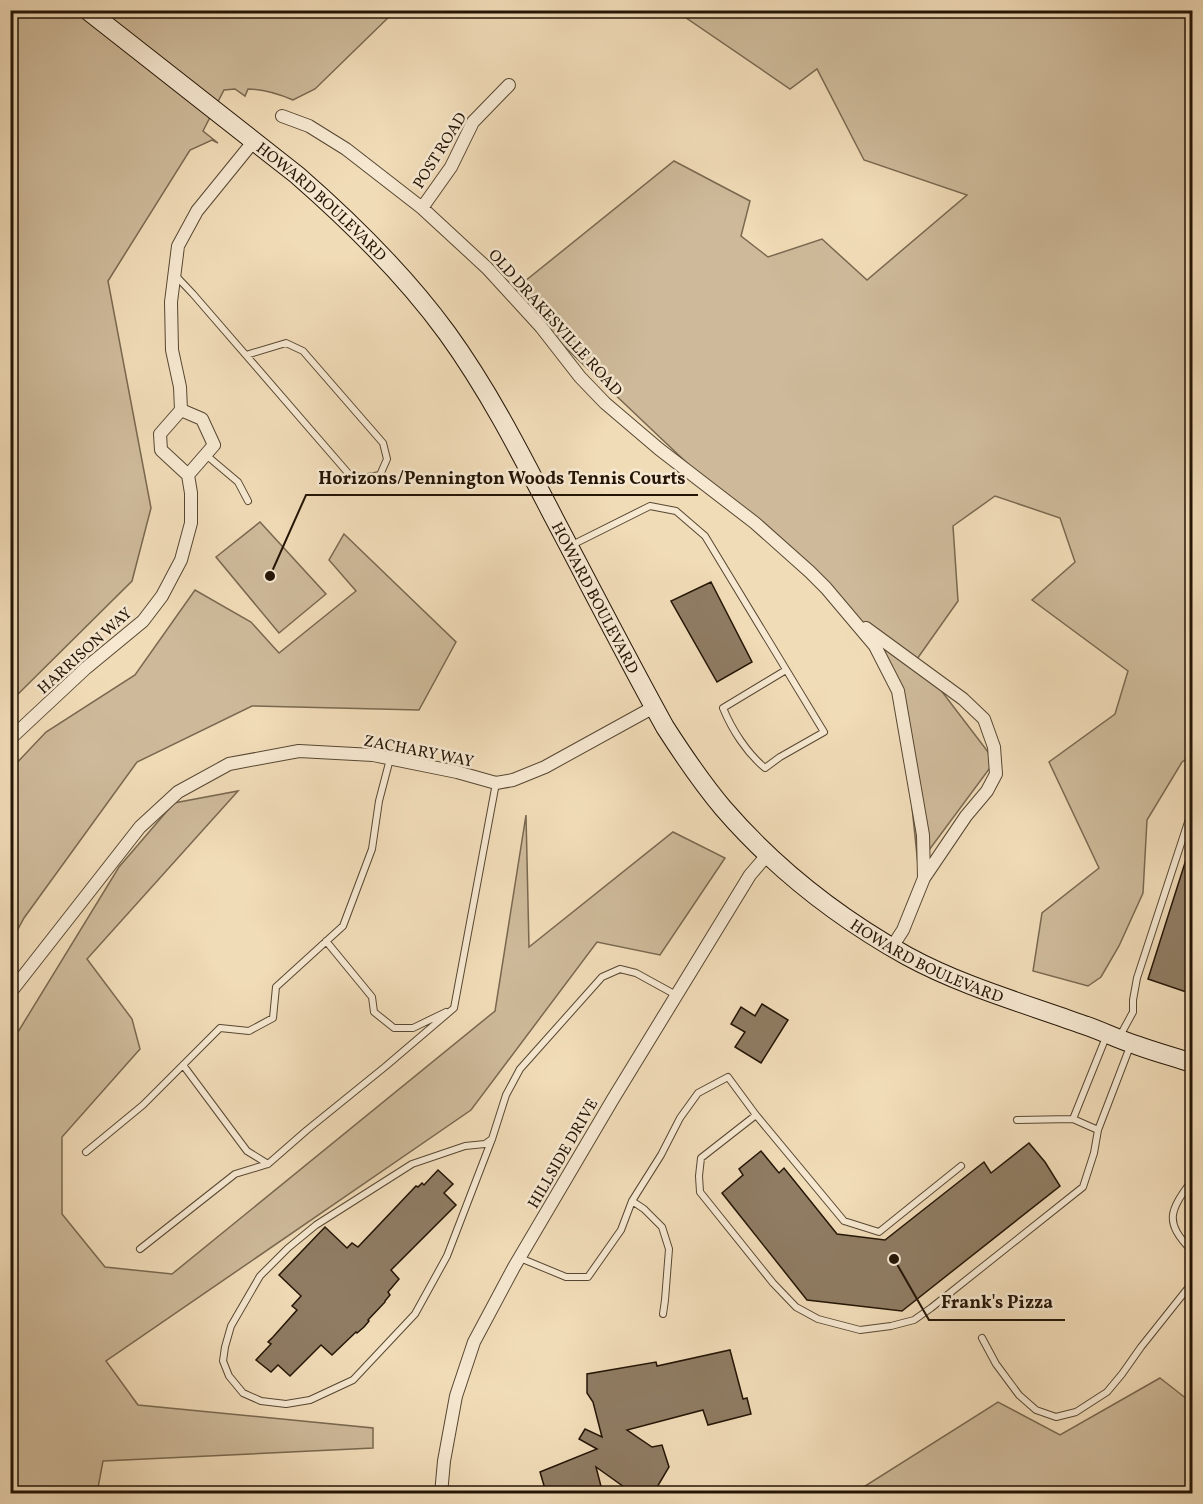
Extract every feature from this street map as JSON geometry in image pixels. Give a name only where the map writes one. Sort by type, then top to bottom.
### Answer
[{"type":"main road","name":"HOWARD BOULEVARD","points":[[87,10],[297,175],[367,240],[407,283],[446,331],[493,403],[665,727],[695,772],[723,808],[768,854],[819,897],[869,933],[924,964],[1028,1006],[1192,1063]]},
{"type":"street","name":"POST ROAD","points":[[422,208],[451,167],[473,122],[509,85]]},
{"type":"street","name":"OLD DRAKESVILLE ROAD","points":[[282,116],[309,126],[346,149],[422,208],[494,276],[541,327],[580,377],[605,403],[659,449],[755,523],[826,588],[875,646],[898,691],[923,835],[924,878]]},
{"type":"street","points":[[181,410],[202,419],[214,445],[188,475],[161,450],[160,434],[181,410],[180,387],[172,350],[171,302],[178,246],[197,211],[253,142]]},
{"type":"street","name":"HARRISON WAY","points":[[10,738],[86,668],[143,621],[162,596],[181,560],[191,523],[191,493],[188,475]]},
{"type":"street","name":"OLD DRAKESVILLE ROAD","points":[[848,614],[963,699],[984,719],[994,747],[996,774],[924,878],[903,930],[892,947]]},
{"type":"street","points":[[496,783],[513,780],[545,767],[654,707]]},
{"type":"street","name":"ZACHARY WAY","points":[[10,993],[140,827],[178,792],[229,764],[299,751],[373,755],[457,772],[496,783]]},
{"type":"street","name":"HILLSIDE DRIVE","points":[[441,1494],[444,1461],[456,1396],[474,1342],[520,1258],[676,995],[750,875],[768,854]]},
{"type":"lane","points":[[174,274],[348,473],[362,478],[380,475],[387,459],[383,443],[303,351],[286,343],[246,355]]},
{"type":"lane","points":[[206,455],[238,482],[248,501]]},
{"type":"lane","points":[[569,546],[650,506],[676,511],[705,536],[824,732],[765,768],[754,759],[729,722],[723,708],[786,670]]},
{"type":"lane","points":[[86,1152],[143,1105],[220,1028],[249,1031],[273,1018],[276,987],[343,926],[372,849],[390,759]]},
{"type":"lane","points":[[140,1249],[235,1174],[268,1164],[454,1008],[496,783]]},
{"type":"lane","points":[[1072,1119],[1133,1012],[1137,978],[1192,810]]},
{"type":"lane","points":[[326,941],[372,997],[374,1012],[394,1028],[413,1028],[454,1008]]},
{"type":"lane","points":[[492,1139],[485,1144],[465,1146],[412,1164],[316,1225],[280,1255],[260,1276],[231,1326],[225,1347],[223,1361],[229,1377],[243,1393],[261,1401],[286,1404],[310,1400],[353,1380],[416,1314],[447,1256],[492,1139],[506,1095],[520,1069],[602,977],[620,969],[636,973],[676,995]]},
{"type":"lane","points":[[756,1115],[701,1158],[700,1192],[796,1307],[818,1319],[860,1330],[891,1326],[914,1320],[931,1308],[1083,1187],[1094,1153],[1119,1039]]},
{"type":"lane","points":[[183,1065],[247,1151],[268,1164]]},
{"type":"lane","points":[[520,1258],[566,1277],[588,1278],[621,1230],[632,1201],[661,1155],[680,1118],[698,1093],[728,1077],[756,1115],[844,1221],[879,1232],[961,1166]]},
{"type":"lane","points":[[1017,1120],[1072,1119],[1098,1130]]},
{"type":"lane","points":[[1192,1180],[1176,1203],[1172,1220],[1179,1238],[1192,1251]]},
{"type":"lane","points":[[632,1201],[644,1209],[662,1227],[669,1249],[663,1314]]},
{"type":"lane","points":[[982,1338],[996,1364],[1019,1395],[1036,1410],[1056,1417],[1076,1412],[1107,1392],[1192,1283]]},
{"type":"shaded area","points":[[11,11],[395,11],[315,89],[293,100],[259,90],[248,89],[245,96],[235,89],[224,90],[203,131],[218,143],[212,140],[190,150],[108,281],[151,508],[132,581],[11,701]]},
{"type":"shaded area","points":[[676,11],[1192,11],[1192,755],[1182,762],[1147,820],[1143,893],[1119,946],[1101,977],[1088,986],[1033,971],[1042,913],[1099,868],[1049,762],[1115,714],[1128,671],[1032,600],[1075,562],[1060,518],[995,496],[953,526],[958,601],[917,659],[995,761],[918,865],[901,701],[865,632],[509,294],[674,161],[750,201],[741,236],[768,257],[822,239],[867,280],[967,195],[864,160],[817,69],[790,89]]},
{"type":"shaded area","points":[[260,522],[326,594],[279,633],[216,557]]},
{"type":"shaded area","points":[[344,534],[456,642],[419,710],[252,706],[137,762],[24,918],[11,942],[11,769],[46,732],[135,675],[195,590],[251,622],[279,653],[356,591],[329,560]]},
{"type":"shaded area","points":[[238,791],[87,959],[132,1019],[140,1049],[62,1137],[62,1214],[105,1267],[172,1274],[495,1011],[526,815],[529,947],[673,832],[725,858],[660,955],[597,942],[471,1110],[106,1361],[138,1405],[373,1428],[373,1448],[103,1461],[97,1493],[11,1493],[10,1045],[119,867],[174,803]]},
{"type":"shaded area","points":[[1160,1378],[1192,1403],[1192,1493],[854,1493],[998,1402],[1060,1435]]},
{"type":"building","points":[[711,582],[752,662],[717,682],[671,601]]},
{"type":"building","points":[[1190,847],[1192,847],[1192,994],[1148,979]]},
{"type":"building","points":[[762,1004],[788,1020],[761,1063],[735,1047],[745,1032],[731,1024],[741,1007],[755,1016]]},
{"type":"building","points":[[1029,1143],[1045,1162],[1060,1186],[902,1311],[807,1300],[722,1193],[743,1175],[739,1169],[761,1151],[779,1173],[784,1168],[837,1234],[885,1240],[984,1162],[991,1173]]},
{"type":"building","points":[[438,1170],[453,1184],[444,1193],[456,1205],[391,1270],[399,1279],[388,1292],[390,1295],[385,1302],[364,1327],[332,1355],[321,1345],[290,1376],[278,1365],[271,1372],[256,1360],[271,1344],[268,1342],[297,1310],[292,1306],[301,1296],[279,1275],[325,1227],[347,1248],[352,1243],[358,1247],[416,1186],[422,1183],[424,1185]]},
{"type":"building","points":[[730,1350],[743,1399],[747,1398],[751,1414],[708,1425],[703,1410],[627,1430],[652,1447],[662,1445],[669,1467],[653,1494],[634,1494],[596,1467],[603,1494],[553,1494],[552,1487],[545,1489],[540,1472],[597,1449],[579,1439],[585,1429],[602,1437],[593,1402],[587,1393],[587,1374],[656,1362],[657,1366]]},
{"type":"place","name":"Horizons/Pennington Woods Tennis Courts","points":[[270,576]]},
{"type":"place","name":"Frank's Pizza","points":[[894,1259]]}]
